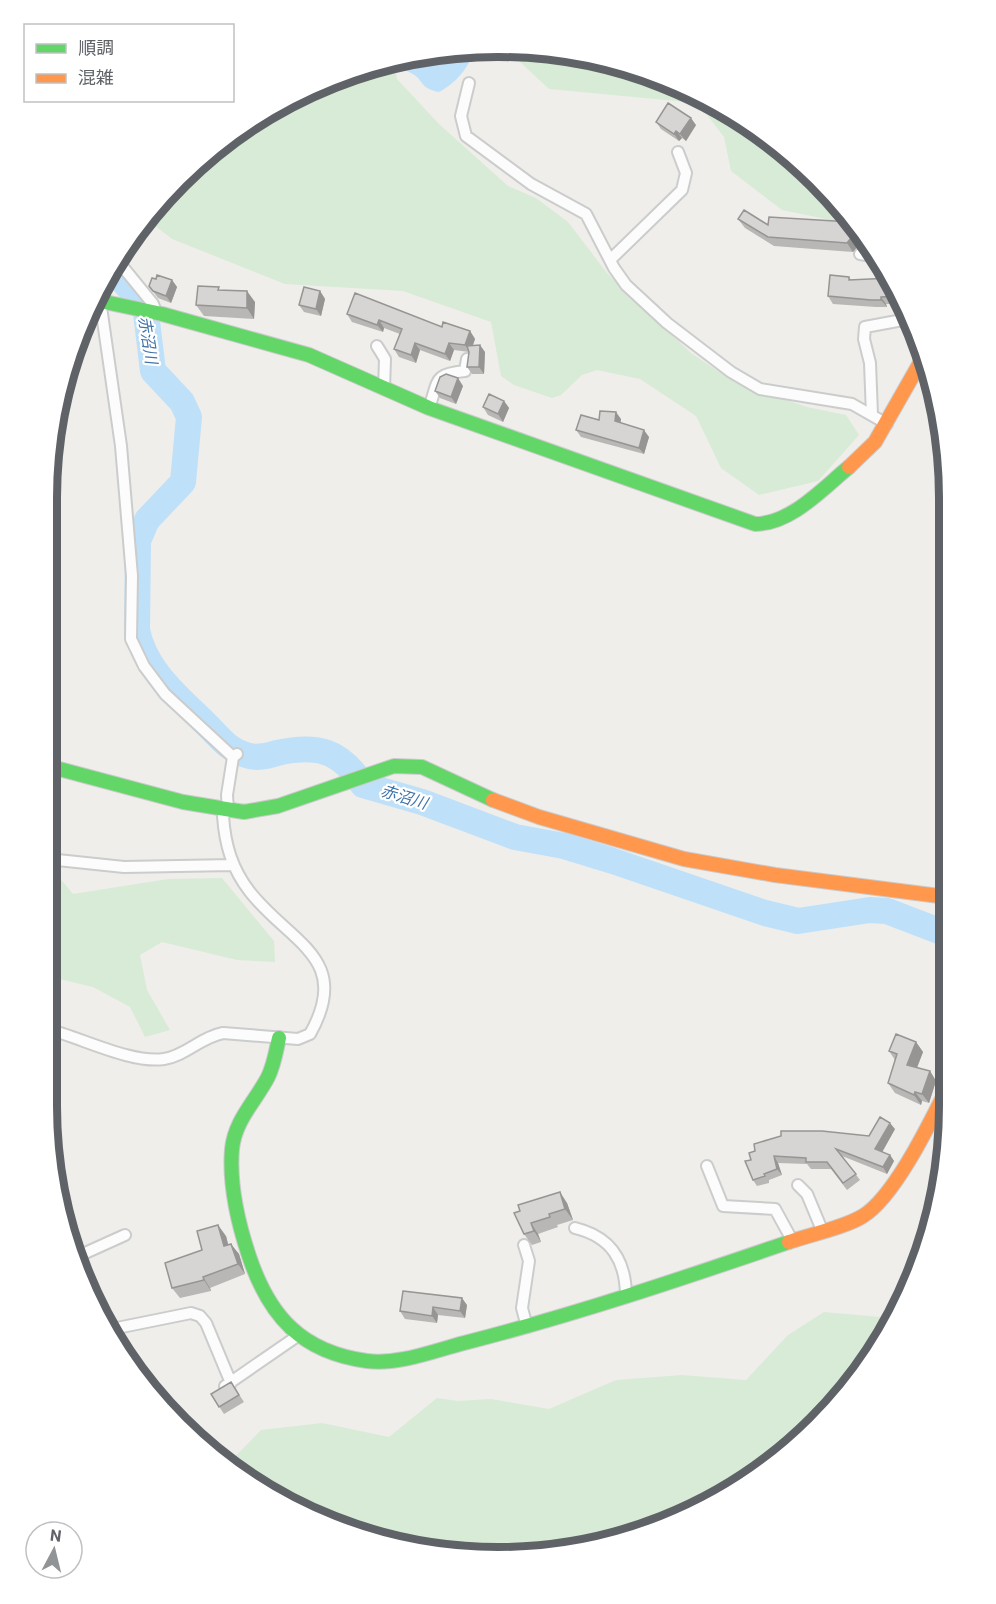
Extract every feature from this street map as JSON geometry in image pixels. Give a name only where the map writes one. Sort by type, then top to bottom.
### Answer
[{"type":"street","points":[[469,84],[461,116],[466,136],[531,184],[586,214],[626,285],[642,302],[702,351],[748,383],[783,395],[842,402],[887,424]]},
{"type":"street","points":[[610,260],[682,190],[686,173],[678,152]]},
{"type":"street","points":[[860,254],[866,255]]},
{"type":"street","points":[[123,267],[153,304],[150,311]]},
{"type":"street","points":[[105,298],[309,355],[429,408],[755,524],[777,522],[803,505],[866,453],[887,424],[919,366]]},
{"type":"street","points":[[57,1032],[115,1052],[162,1060],[211,1035],[223,1033],[298,1039],[310,1034],[321,1011],[326,993],[325,981],[309,950],[250,892],[233,865],[224,838],[223,816],[228,810],[227,795],[235,756],[165,694],[144,666],[131,639],[132,576],[121,446],[101,305]]},
{"type":"street","points":[[872,415],[870,363],[864,339],[865,327],[901,320]]},
{"type":"street","points":[[377,346],[385,359],[384,389]]},
{"type":"street","points":[[429,408],[440,377],[445,373],[465,371],[467,359]]},
{"type":"street","points":[[57,768],[154,795],[228,810],[262,810],[377,770],[394,766],[422,767],[498,802],[539,817],[684,859],[775,875],[939,896]]},
{"type":"street","points":[[57,860],[124,867],[233,865]]},
{"type":"street","points":[[279,1038],[273,1065],[237,1123],[232,1148],[231,1175],[235,1205],[253,1265],[285,1325],[299,1335],[355,1359],[370,1361],[413,1354],[527,1327],[626,1297],[862,1217],[876,1206],[939,1106]]},
{"type":"street","points":[[707,1166],[723,1206],[775,1209],[792,1240]]},
{"type":"street","points":[[798,1185],[807,1194],[822,1230]]},
{"type":"street","points":[[575,1227],[593,1235],[622,1261],[626,1275],[626,1297]]},
{"type":"street","points":[[82,1254],[125,1234]]},
{"type":"street","points":[[525,1245],[529,1261],[523,1299],[527,1327]]},
{"type":"street","points":[[117,1328],[191,1313],[200,1316],[206,1323],[227,1385],[299,1335]]},
{"type":"green space","points":[[517,58],[584,65],[640,80],[694,103],[549,89]]},
{"type":"green space","points":[[395,69],[397,79],[439,124],[508,186],[536,198],[568,222],[607,273],[691,353],[736,383],[807,407],[846,415],[859,435],[818,481],[759,495],[721,468],[696,416],[640,379],[597,370],[582,375],[561,395],[552,398],[514,385],[501,376],[491,322],[403,291],[285,284],[172,239],[153,224],[186,186],[230,148],[253,131],[303,102],[356,80]]},
{"type":"green space","points":[[700,106],[743,131],[789,166],[842,222],[782,210],[731,171],[724,137]]},
{"type":"green space","points":[[57,875],[73,894],[168,879],[222,878],[274,941],[275,962],[237,960],[162,942],[140,955],[147,990],[170,1030],[145,1037],[130,1007],[93,987],[57,978]]},
{"type":"green space","points":[[824,1312],[885,1317],[865,1351],[830,1397],[789,1438],[743,1473],[693,1502],[667,1513],[640,1524],[584,1539],[498,1547],[412,1539],[356,1524],[303,1502],[277,1488],[233,1458],[261,1430],[322,1423],[389,1437],[437,1398],[458,1401],[491,1399],[549,1409],[616,1380],[682,1375],[746,1380],[788,1335]]},
{"type":"water","points":[[471,58],[461,74],[439,92],[428,88],[399,68]]},
{"type":"building","points":[[668,103],[691,118],[680,134],[676,131],[674,134],[656,122]]},
{"type":"building","points":[[744,210],[768,225],[769,217],[841,221],[851,234],[851,238],[847,243],[768,237],[738,219]]},
{"type":"building","points":[[157,275],[172,280],[166,296],[153,291],[149,286],[152,278],[156,279]]},
{"type":"building","points":[[830,275],[849,277],[849,280],[880,279],[890,296],[881,297],[881,300],[871,300],[828,296]]},
{"type":"building","points":[[198,286],[219,287],[218,290],[247,291],[247,308],[196,305]]},
{"type":"building","points":[[304,287],[320,291],[316,309],[299,305]]},
{"type":"building","points":[[355,293],[442,327],[443,322],[470,331],[465,345],[449,343],[445,354],[415,343],[411,355],[394,349],[402,329],[379,320],[377,325],[347,314]]},
{"type":"building","points":[[480,345],[479,367],[467,367],[469,352],[467,346]]},
{"type":"building","points":[[446,374],[458,378],[451,397],[435,391],[440,377]]},
{"type":"building","points":[[489,394],[504,401],[498,414],[483,407]]},
{"type":"building","points":[[600,411],[616,412],[615,421],[644,430],[639,448],[576,430],[581,415],[599,420]]},
{"type":"building","points":[[896,1034],[916,1042],[907,1065],[930,1071],[922,1094],[915,1092],[914,1095],[888,1083],[897,1054],[889,1051]]},
{"type":"building","points":[[880,1117],[890,1123],[875,1149],[890,1155],[883,1167],[836,1149],[856,1174],[843,1183],[827,1162],[806,1162],[806,1158],[774,1156],[777,1169],[753,1180],[745,1161],[751,1160],[749,1153],[755,1151],[754,1144],[781,1136],[781,1131],[822,1131],[869,1136]]},
{"type":"building","points":[[560,1192],[565,1209],[531,1223],[534,1231],[524,1234],[514,1213],[520,1211],[518,1205]]},
{"type":"building","points":[[218,1225],[224,1246],[231,1244],[238,1264],[203,1277],[204,1280],[172,1288],[165,1263],[202,1250],[197,1231]]},
{"type":"building","points":[[403,1291],[462,1298],[460,1311],[433,1307],[432,1316],[400,1311]]},
{"type":"building","points":[[231,1382],[239,1395],[219,1407],[211,1394]]},
{"type":"waterway","name":"赤沼川","points":[[117,275],[138,298],[146,313],[153,371],[182,402],[189,417],[183,482],[147,520],[138,541],[137,630],[141,645],[155,671],[229,746],[240,753],[254,757],[304,749],[326,752],[345,764],[363,785],[422,802],[515,837],[564,846],[765,913],[798,921],[870,910],[887,911],[939,931]]},
{"type":"traffic: fast","points":[[103,302],[162,314],[309,355],[429,408],[755,524],[781,518],[793,512],[849,467]]},
{"type":"traffic: fast","points":[[57,768],[183,802],[244,812],[278,806],[394,766],[422,767],[493,800]]},
{"type":"traffic: fast","points":[[279,1038],[270,1072],[237,1129],[231,1163],[233,1190],[249,1256],[267,1296],[291,1328],[306,1340],[324,1349],[344,1356],[379,1362],[416,1356],[587,1308],[789,1242]]},
{"type":"traffic: slow","points":[[849,467],[875,442],[919,365]]},
{"type":"traffic: slow","points":[[493,800],[539,817],[684,859],[775,875],[939,896]]},
{"type":"traffic: slow","points":[[789,1242],[847,1224],[875,1207],[910,1159],[939,1105]]}]
